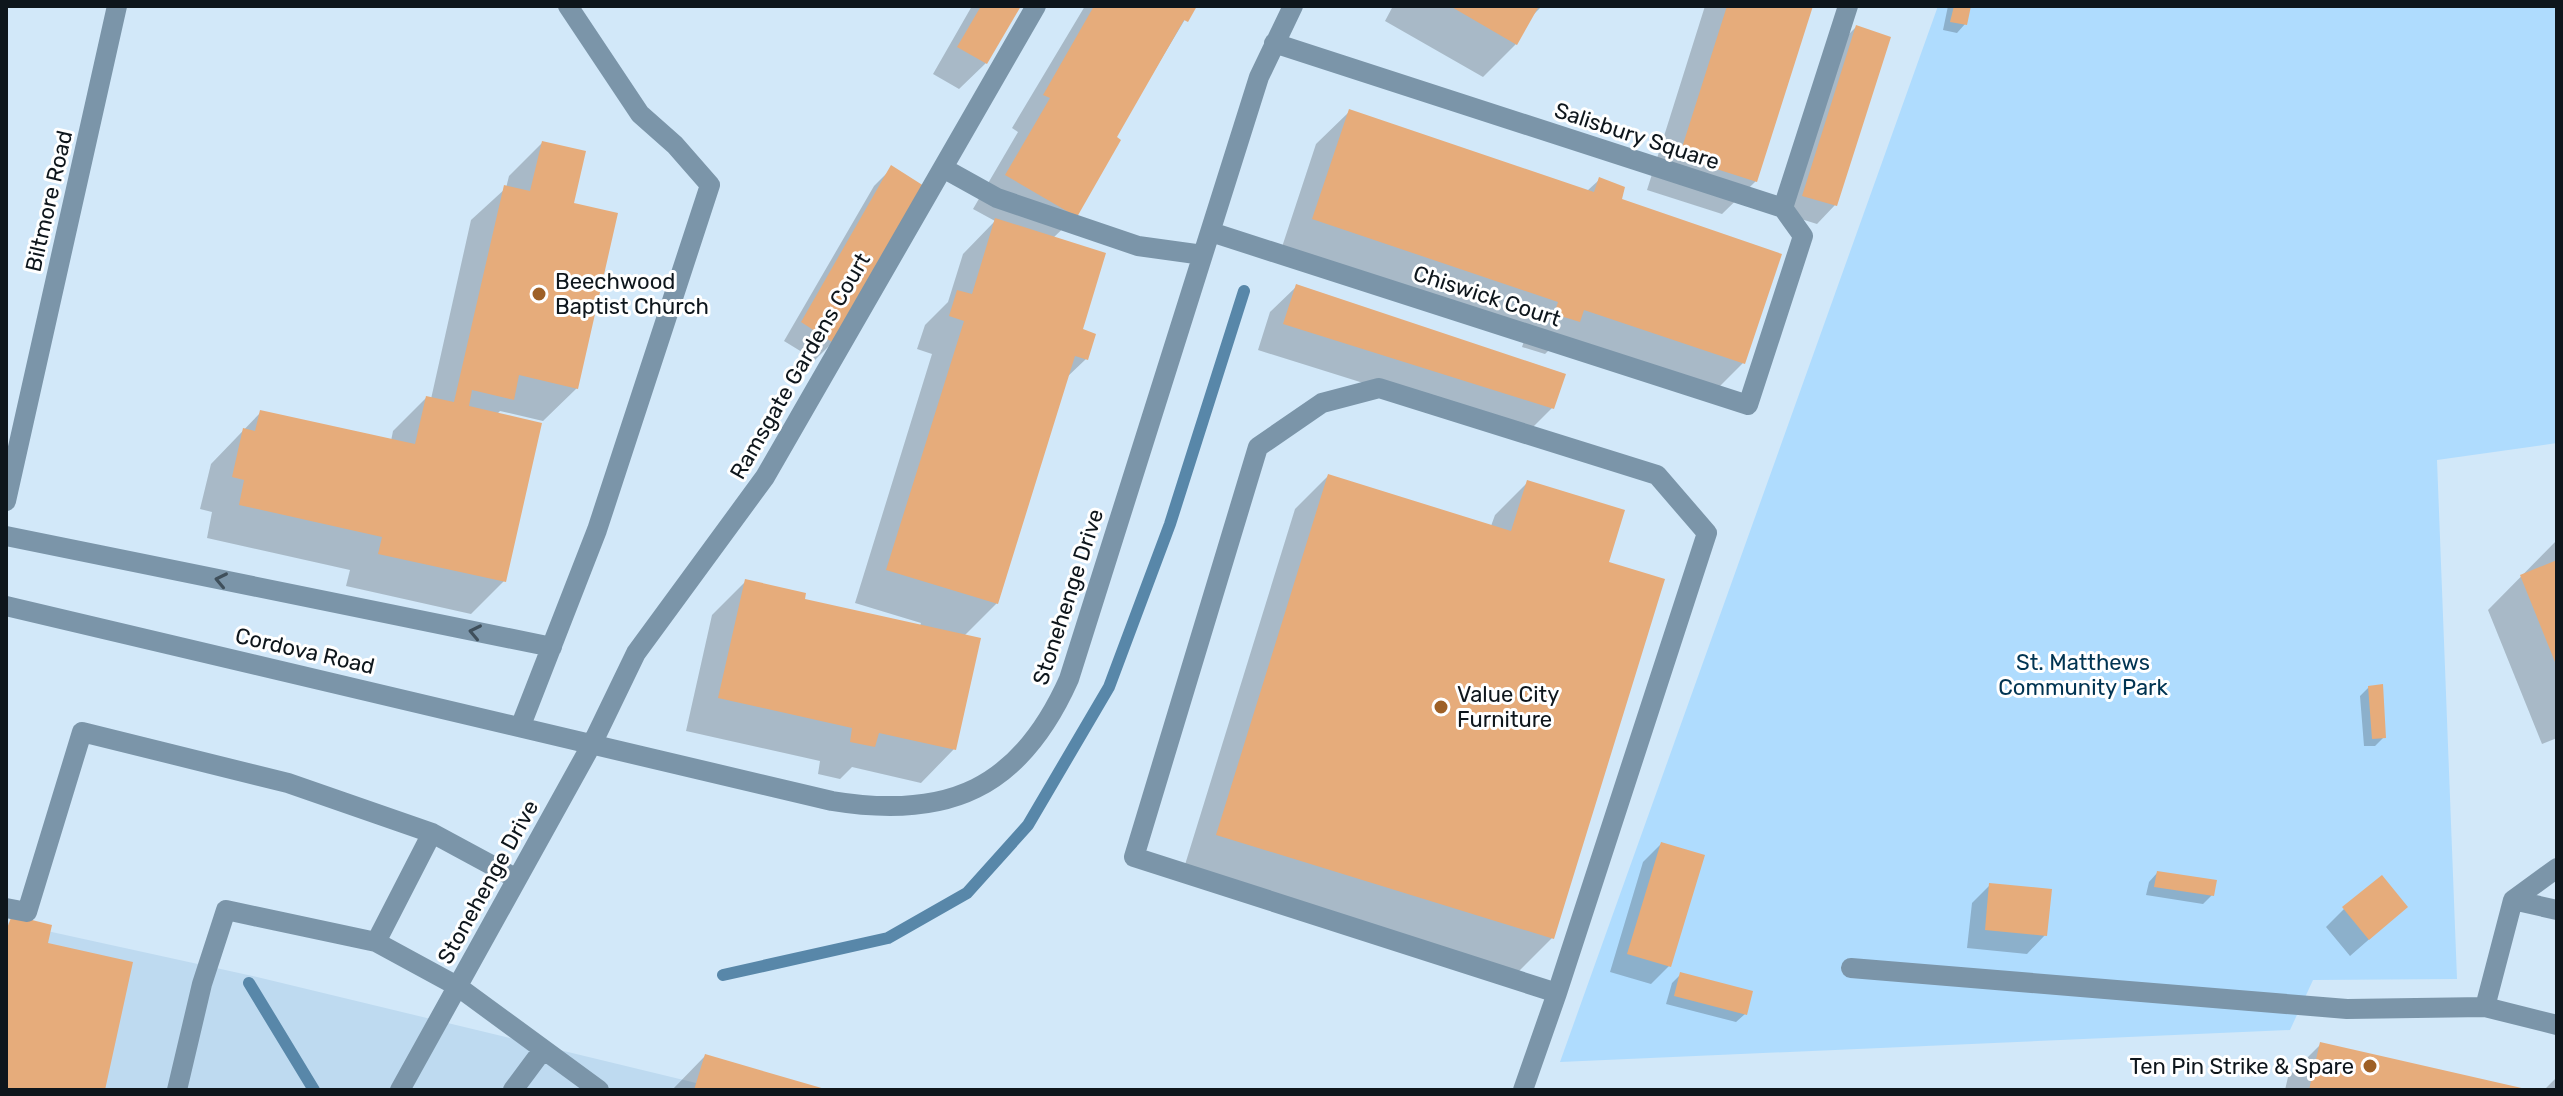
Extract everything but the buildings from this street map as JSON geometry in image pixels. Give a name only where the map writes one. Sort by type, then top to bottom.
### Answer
[{"type":"street","name":"Biltmore Road","points":[[6,501],[117,6]]},
{"type":"street","points":[[521,725],[597,530],[710,185],[675,145],[640,114],[568,6]]},
{"type":"street","name":"Ramsgate Gardens Court","points":[[593,742],[636,653],[765,477],[1036,6]]},
{"type":"street","name":"Stonehenge Drive","points":[[400,1090],[593,742],[866,807],[920,808],[982,785],[1029,750],[1054,712],[1069,679],[1259,77],[1293,6]]},
{"type":"street","points":[[1783,208],[1848,6]]},
{"type":"street","name":"Salisbury Square","points":[[1274,43],[1783,208]]},
{"type":"street","points":[[943,168],[997,198],[1138,246],[1203,255]]},
{"type":"street","name":"Chiswick Court","points":[[1211,232],[1748,405],[1803,236],[1783,208]]},
{"type":"street","points":[[1523,1090],[1557,993],[1707,533],[1657,475],[1379,388],[1322,403],[1258,447],[1134,857],[1557,993]]},
{"type":"street","points":[[6,536],[552,647]]},
{"type":"street","name":"Cordova Road","points":[[6,606],[593,742]]},
{"type":"street","points":[[6,908],[27,912],[82,732],[288,783],[432,833],[517,879]]},
{"type":"street","points":[[376,942],[432,833]]},
{"type":"street","points":[[2485,1007],[2513,900],[2557,868]]},
{"type":"street","points":[[2513,900],[2557,910]]},
{"type":"street","points":[[177,1090],[202,984],[226,910],[376,942],[457,986],[599,1090]]},
{"type":"street","points":[[1851,968],[2347,1009],[2485,1007],[2557,1025]]},
{"type":"street","points":[[513,1090],[542,1051]]},
{"type":"shaded area","points":[[6,922],[257,977],[725,1090],[6,1090]]},
{"type":"green space","name":"St. Matthews Community Park","points":[[1938,6],[2557,6],[2557,443],[2437,460],[2457,979],[2313,980],[2290,1030],[1560,1062]]},
{"type":"waterway","points":[[723,975],[888,938],[967,893],[1028,825],[1109,687],[1170,524],[1244,291]]},
{"type":"waterway","points":[[249,983],[314,1090]]},
{"type":"place","name":"Beechwood Baptist Church","points":[[539,294]]},
{"type":"place","name":"Value City Furniture","points":[[1441,707]]},
{"type":"place","name":"Ten Pin Strike & Spare","points":[[2370,1066]]}]
